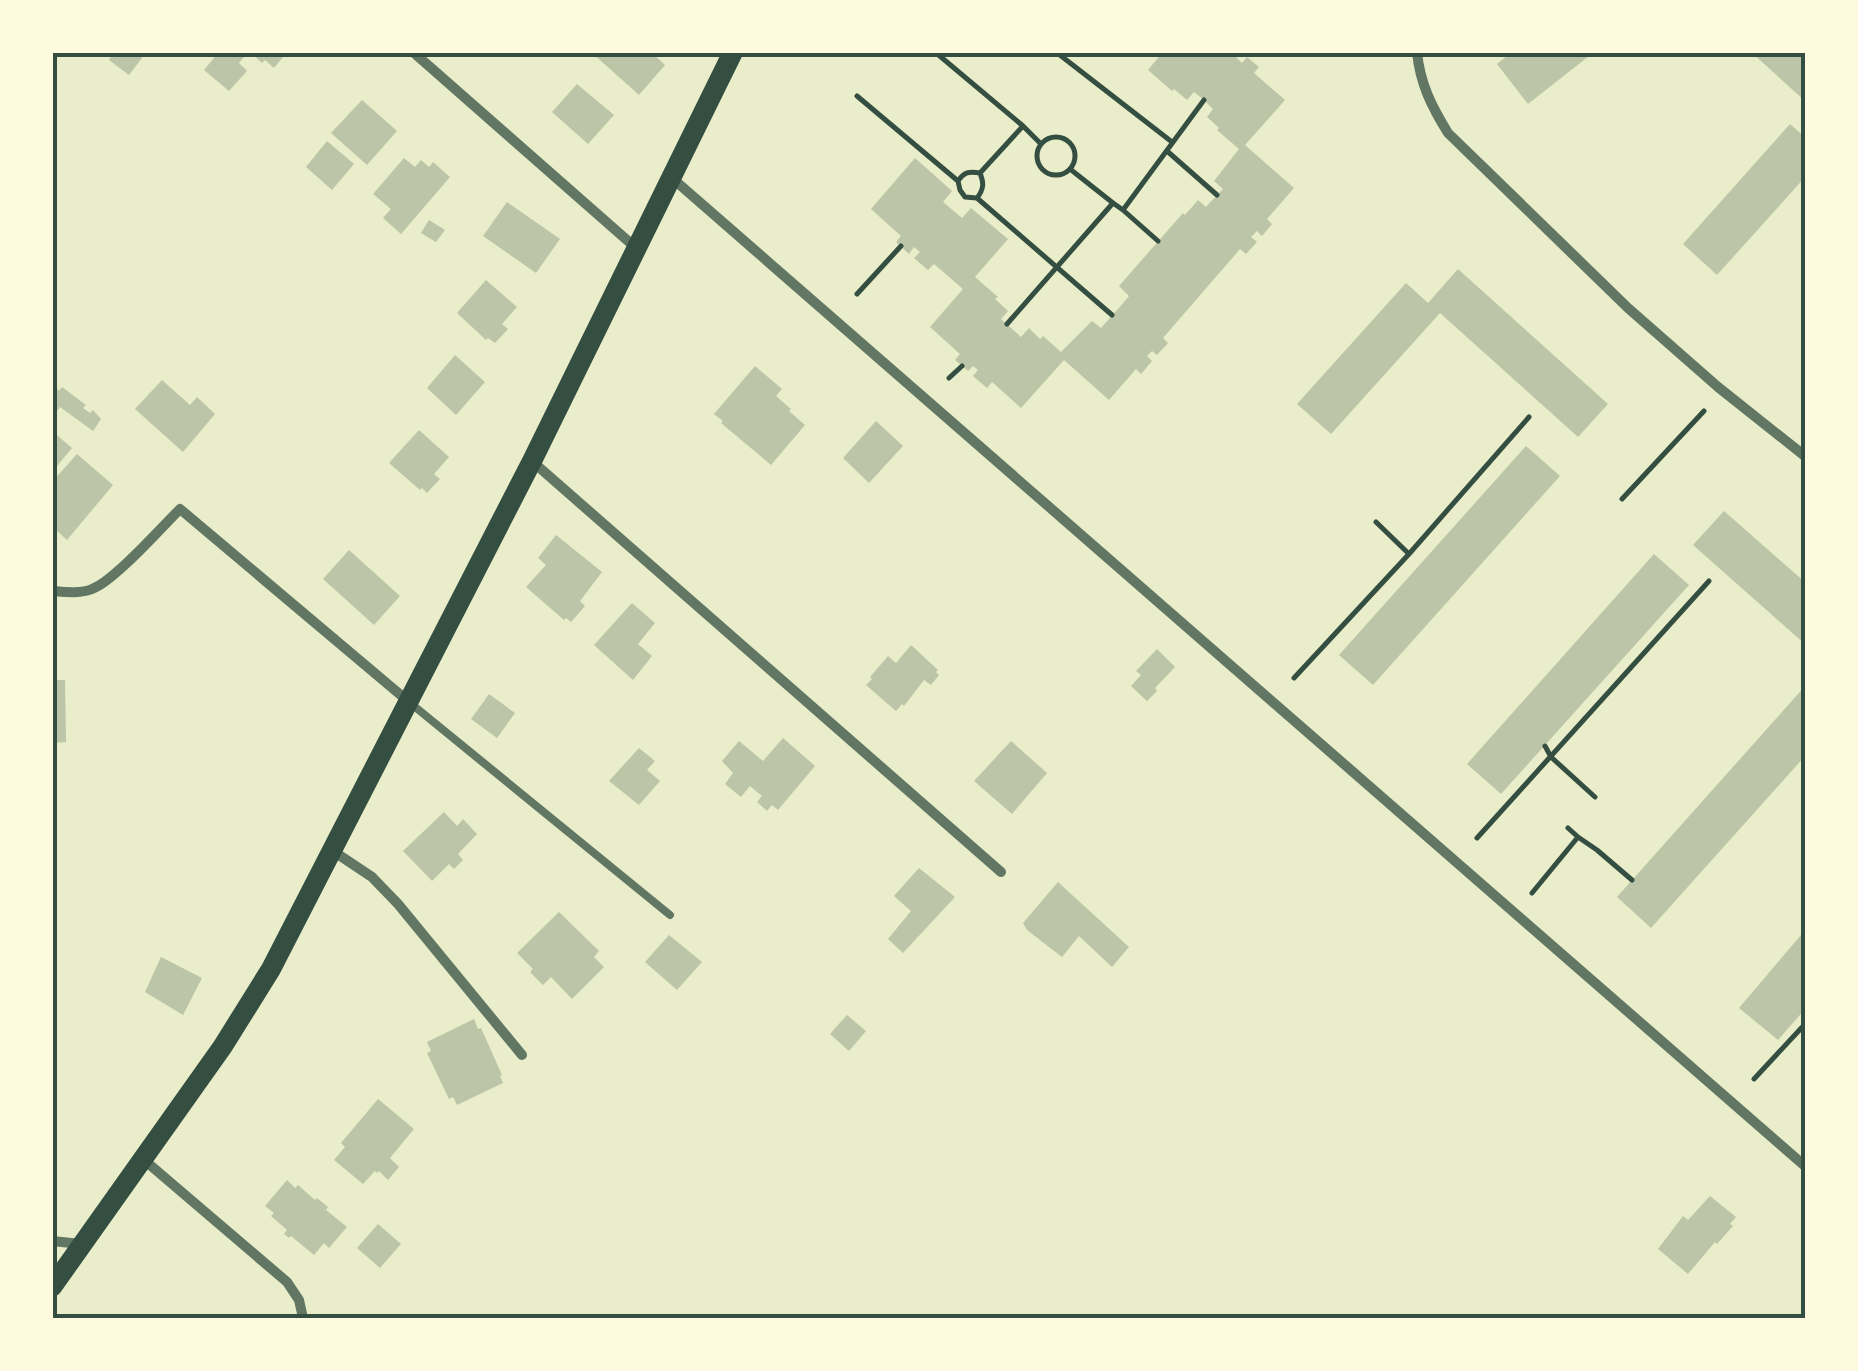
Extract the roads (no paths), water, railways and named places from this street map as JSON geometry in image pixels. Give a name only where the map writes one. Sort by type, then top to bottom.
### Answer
[{"type":"main road","points":[[52,1287],[246,1010],[299,918],[532,461],[733,52]]},
{"type":"street","points":[[414,52],[637,248]]},
{"type":"street","points":[[1417,52],[1419,75],[1428,100],[1448,134],[1628,308],[1806,457]]},
{"type":"street","points":[[672,178],[1806,1167]]},
{"type":"street","points":[[532,461],[1001,872]]},
{"type":"street","points":[[52,591],[93,589],[109,579],[180,509],[409,702]]},
{"type":"street","points":[[332,851],[372,876],[522,1055]]},
{"type":"street","points":[[143,1159],[286,1282],[299,1300],[303,1318]]},
{"type":"street","points":[[52,1241],[82,1244]]},
{"type":"lane","points":[[409,702],[670,914]]}]
